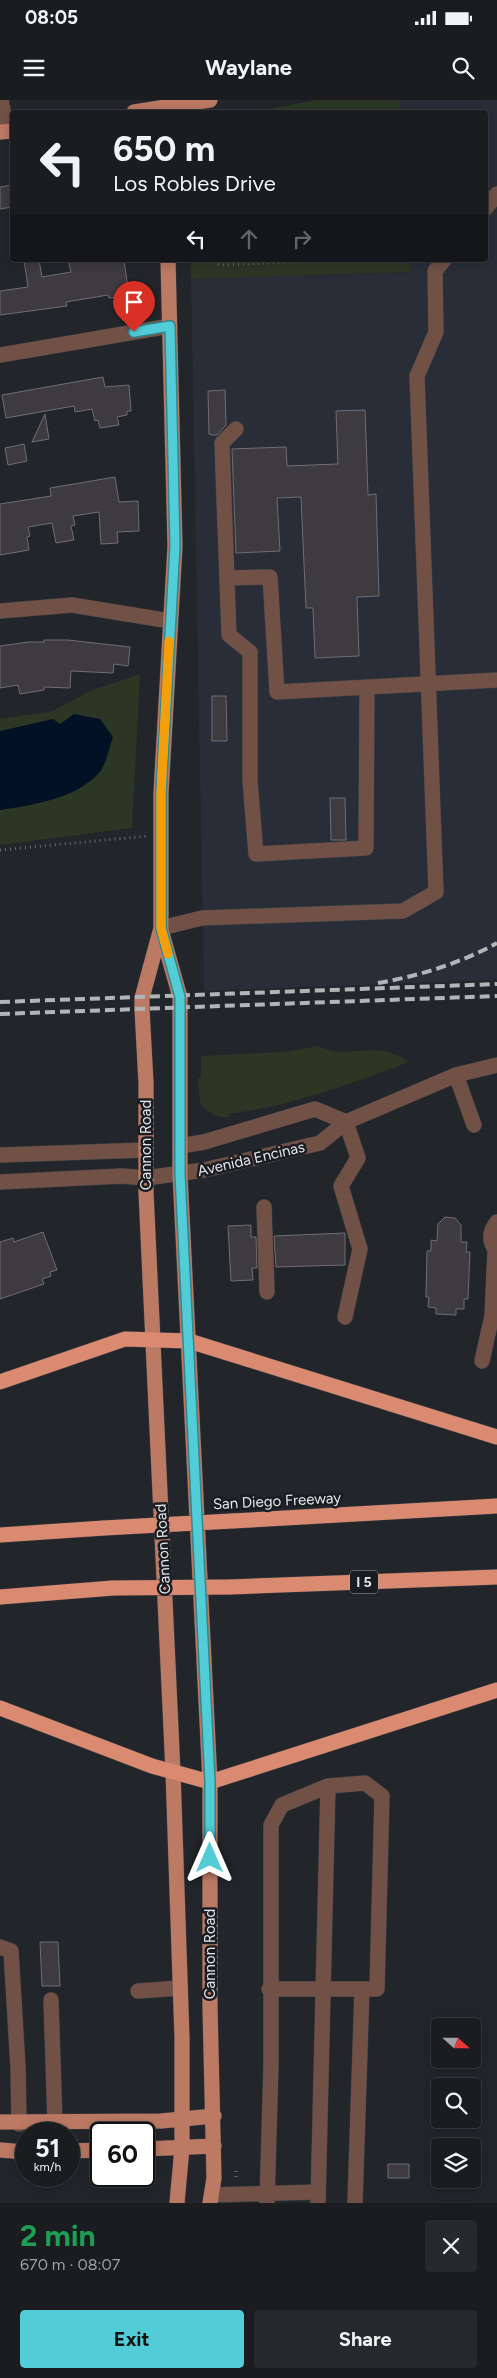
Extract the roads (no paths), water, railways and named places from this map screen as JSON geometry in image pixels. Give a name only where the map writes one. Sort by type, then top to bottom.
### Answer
[{"type":"highway","points":[[0,1382],[125,1340],[189,1341],[497,1437]]},
{"type":"highway","name":"San Diego Freeway","points":[[0,1535],[497,1506]]},
{"type":"highway","name":"I 5","points":[[0,1597],[113,1588],[230,1587],[497,1577]]},
{"type":"highway","points":[[0,1708],[152,1766],[210,1782],[497,1690]]},
{"type":"main road","points":[[162,110],[210,100]]},
{"type":"main road","name":"Cannon Road","points":[[168,262],[175,546],[161,793],[161,928],[142,998],[146,1178],[174,1772],[182,2119],[182,2148],[177,2203]]},
{"type":"main road","name":"Cannon Road","points":[[161,928],[180,997],[180,1174],[210,1782],[210,2007],[214,2116],[214,2178],[211,2199]]},
{"type":"main road","points":[[80,2123],[214,2116]]},
{"type":"main road","points":[[0,2122],[15,2124]]},
{"type":"main road","points":[[155,2148],[214,2146]]},
{"type":"main road","points":[[0,2150],[15,2151]]},
{"type":"street","points":[[1,100],[6,131]]},
{"type":"street","points":[[488,204],[497,194]]},
{"type":"street","points":[[161,928],[202,918],[403,911],[436,892],[430,684],[417,376],[436,332],[435,271],[442,262]]},
{"type":"street","points":[[0,355],[170,326]]},
{"type":"street","points":[[236,429],[222,443],[229,635],[250,652],[250,781],[256,854],[366,848],[366,687]]},
{"type":"street","points":[[227,578],[270,577],[277,692],[497,680]]},
{"type":"street","points":[[0,611],[72,605],[170,621]]},
{"type":"street","name":"Avenida Encinas","points":[[0,1182],[120,1176],[146,1178],[180,1174],[320,1143],[346,1122],[456,1075],[497,1065]]},
{"type":"street","points":[[456,1075],[474,1125]]},
{"type":"street","name":"Avenida Encinas","points":[[180,1146],[204,1142],[315,1109],[346,1122]]},
{"type":"street","points":[[345,1317],[360,1249],[341,1186],[358,1158],[346,1122]]},
{"type":"street","points":[[0,1155],[146,1150]]},
{"type":"street","points":[[264,1207],[267,1292]]},
{"type":"street","points":[[482,1361],[492,1316],[496,1251],[490,1237],[497,1222]]},
{"type":"street","points":[[267,2199],[271,2064],[269,1990],[270,1825],[282,1805],[328,1786],[365,1783],[382,1796],[377,1989],[269,1990]]},
{"type":"street","points":[[211,2199],[318,2197],[328,1786]]},
{"type":"street","points":[[0,1947],[11,1951],[18,2067],[19,2122]]},
{"type":"street","points":[[138,1991],[180,1988]]},
{"type":"street","points":[[355,2203],[362,1989]]},
{"type":"street","points":[[51,2000],[55,2122]]},
{"type":"water","points":[[74,714],[100,719],[113,737],[101,771],[88,783],[65,795],[26,806],[0,810],[0,731],[53,719],[60,724]]},
{"type":"railway","points":[[378,983],[409,977],[439,968],[469,957],[497,943]]},
{"type":"railway","points":[[0,1002],[497,984]]},
{"type":"railway","points":[[0,1014],[497,996]]}]
